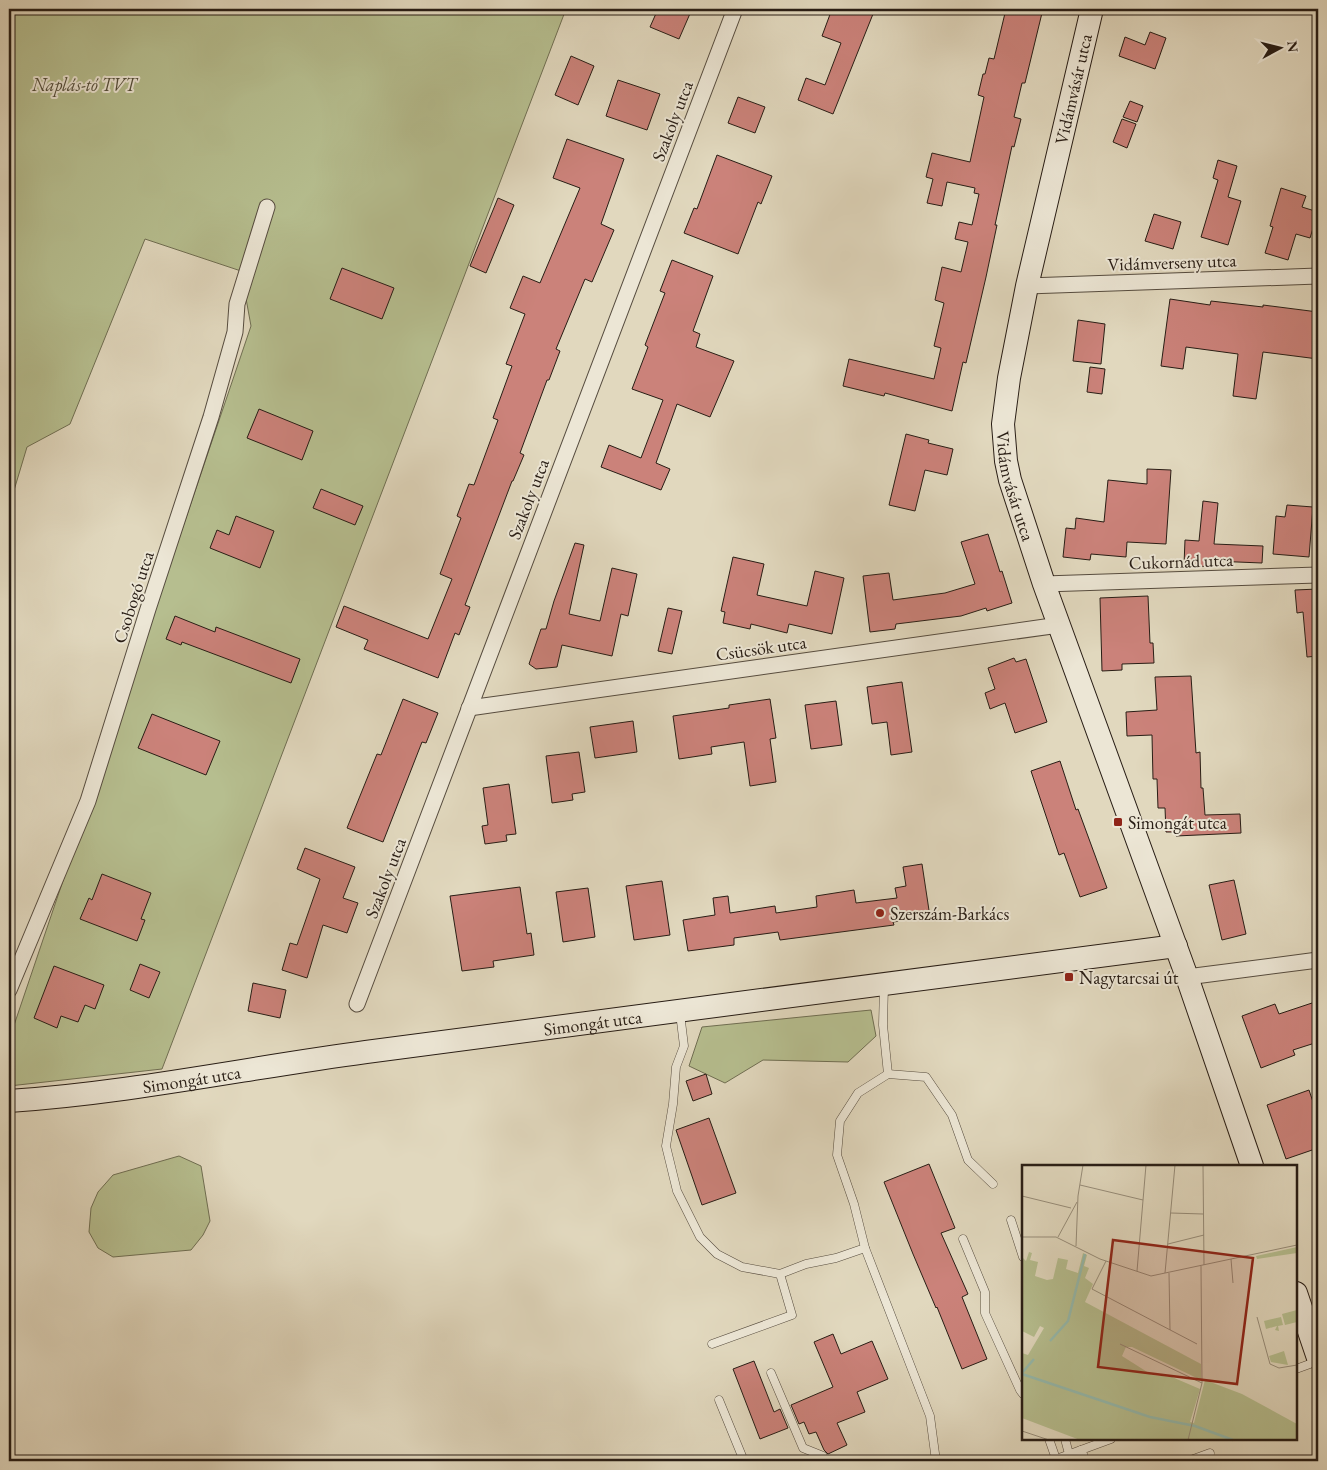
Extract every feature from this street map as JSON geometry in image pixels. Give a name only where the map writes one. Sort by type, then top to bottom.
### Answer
[{"type":"main road","name":"Vidámvásár utca","points":[[1092,9],[1027,286],[1004,406],[1003,440],[1010,480],[1044,584],[1176,946]]},
{"type":"main road","points":[[1176,946],[1252,1165]]},
{"type":"main road","name":"Simongát utca","points":[[9,1101],[65,1097],[162,1084],[356,1053],[1176,946]]},
{"type":"main road","points":[[1297,1296],[1318,1357]]},
{"type":"street","name":"Szakoly utca","points":[[357,1004],[735,9]]},
{"type":"street","name":"Csobogó utca","points":[[9,990],[88,801],[211,417],[235,332],[237,304],[267,207]]},
{"type":"street","name":"Vidámverseny utca","points":[[1027,286],[1318,276]]},
{"type":"street","name":"Cukornád utca","points":[[1044,584],[1318,575]]},
{"type":"street","name":"Csücsök utca","points":[[468,708],[1059,625]]},
{"type":"street","points":[[1187,977],[1318,960]]},
{"type":"lane","points":[[884,984],[883,1025],[888,1074]]},
{"type":"lane","points":[[680,1011],[684,1046],[676,1066],[673,1104],[666,1146],[677,1191],[700,1237],[717,1254],[742,1267],[780,1274],[806,1264],[836,1258],[865,1248]]},
{"type":"lane","points":[[936,1461],[930,1416],[865,1248],[854,1204],[837,1155],[840,1121],[858,1093],[888,1074],[926,1077],[952,1114],[968,1160],[993,1184]]},
{"type":"lane","points":[[1011,1220],[1022,1253]]},
{"type":"lane","points":[[963,1239],[985,1292],[985,1313],[1022,1393]]},
{"type":"lane","points":[[712,1344],[792,1315],[780,1274]]},
{"type":"lane","points":[[1297,1368],[1318,1357]]},
{"type":"lane","points":[[771,1373],[803,1448],[823,1456],[824,1461]]},
{"type":"lane","points":[[719,1400],[744,1461]]},
{"type":"lane","points":[[1049,1440],[1054,1460],[1108,1440]]},
{"type":"lane","points":[[1065,1440],[1070,1454]]},
{"type":"lane","points":[[1081,1450],[1086,1461]]},
{"type":"lane","points":[[1188,1461],[1210,1453]]},
{"type":"green space","name":"Naplás-tó TVT","points":[[9,9],[566,9],[162,1069],[9,1086],[9,1040],[251,326],[241,271],[145,239],[70,424],[27,447],[9,507]]},
{"type":"green space","points":[[871,1010],[876,1036],[848,1062],[763,1060],[725,1083],[689,1066],[702,1027]]},
{"type":"green space","points":[[179,1156],[201,1166],[210,1221],[203,1235],[191,1250],[113,1257],[98,1248],[89,1232],[91,1208],[98,1192],[113,1175]]},
{"type":"building","points":[[658,9],[692,9],[679,39],[650,27]]},
{"type":"building","points":[[832,9],[875,9],[833,114],[798,100],[806,78],[825,85],[841,43],[822,36]]},
{"type":"building","points":[[1006,9],[1023,9],[1042,13],[1025,83],[1022,83],[1014,117],[1021,119],[1014,147],[1012,146],[986,277],[966,363],[963,362],[952,411],[885,393],[884,396],[843,386],[849,359],[934,379],[941,348],[934,346],[944,303],[935,300],[942,267],[961,272],[968,242],[955,239],[959,222],[972,225],[979,194],[974,193],[975,188],[947,182],[942,206],[927,203],[933,179],[926,177],[932,153],[970,162],[984,97],[978,95],[989,58],[994,59]]},
{"type":"building","points":[[1150,32],[1166,38],[1155,69],[1119,56],[1125,37],[1145,45]]},
{"type":"building","points":[[571,56],[594,66],[578,105],[555,95]]},
{"type":"building","points":[[618,80],[660,94],[647,130],[606,116]]},
{"type":"building","points":[[738,97],[765,107],[755,133],[728,123]]},
{"type":"building","points":[[1130,101],[1143,106],[1137,122],[1123,117]]},
{"type":"building","points":[[1122,119],[1136,124],[1127,148],[1113,142]]},
{"type":"building","points":[[567,139],[624,159],[601,224],[614,230],[592,282],[585,279],[556,349],[560,351],[549,380],[547,380],[520,453],[524,455],[512,481],[465,605],[470,607],[459,635],[455,633],[438,678],[364,649],[368,640],[336,627],[344,606],[428,639],[452,579],[440,574],[461,518],[457,516],[469,484],[474,485],[498,420],[493,418],[512,366],[506,364],[525,314],[510,308],[523,276],[540,283],[580,188],[553,178]]},
{"type":"building","points":[[717,155],[772,176],[761,204],[758,202],[738,254],[684,233],[694,208],[697,209]]},
{"type":"building","points":[[1218,160],[1237,166],[1228,197],[1241,201],[1228,245],[1201,237],[1218,180],[1213,178]]},
{"type":"building","points":[[1281,188],[1306,196],[1302,207],[1318,212],[1310,238],[1296,234],[1288,260],[1265,253],[1273,227],[1270,226]]},
{"type":"building","points":[[498,198],[514,205],[486,273],[470,266]]},
{"type":"building","points":[[1154,214],[1181,222],[1173,249],[1145,241]]},
{"type":"building","points":[[672,260],[713,276],[693,331],[700,334],[696,347],[734,361],[710,417],[677,404],[656,463],[670,469],[661,490],[601,467],[609,445],[641,458],[663,400],[632,389],[648,347],[645,345],[665,293],[660,291]]},
{"type":"building","points":[[342,268],[394,288],[382,319],[330,299]]},
{"type":"building","points":[[1170,299],[1210,305],[1211,301],[1318,312],[1318,359],[1263,352],[1256,399],[1233,396],[1238,354],[1186,347],[1183,369],[1161,366]]},
{"type":"building","points":[[1078,320],[1105,324],[1101,364],[1073,361]]},
{"type":"building","points":[[1090,367],[1105,369],[1102,394],[1087,392]]},
{"type":"building","points":[[259,409],[313,431],[302,460],[247,438]]},
{"type":"building","points":[[906,434],[929,440],[928,443],[953,449],[947,475],[925,470],[915,511],[889,505]]},
{"type":"building","points":[[1147,469],[1171,470],[1166,544],[1127,542],[1126,557],[1091,554],[1090,560],[1063,557],[1066,528],[1075,529],[1076,518],[1104,522],[1108,480],[1147,484]]},
{"type":"building","points":[[321,489],[363,506],[355,525],[313,508]]},
{"type":"building","points":[[1203,501],[1218,503],[1214,544],[1263,546],[1262,563],[1213,561],[1212,567],[1184,565],[1185,540],[1199,541]]},
{"type":"building","points":[[1287,505],[1313,507],[1309,557],[1273,554],[1276,516],[1285,517]]},
{"type":"building","points":[[236,516],[274,531],[260,568],[210,548],[217,530],[229,535]]},
{"type":"building","points":[[988,534],[1012,603],[987,611],[986,608],[961,616],[896,624],[895,629],[870,632],[863,576],[889,573],[893,600],[945,593],[975,584],[961,542]]},
{"type":"building","points":[[575,543],[584,545],[569,614],[600,621],[612,568],[637,574],[628,616],[621,614],[612,656],[562,645],[557,667],[536,669],[529,664],[541,629],[546,629]]},
{"type":"building","points":[[733,557],[764,564],[757,595],[807,606],[815,571],[844,578],[832,634],[789,624],[787,633],[751,624],[750,629],[723,623],[725,612],[721,611]]},
{"type":"building","points":[[1318,589],[1318,656],[1307,657],[1303,612],[1297,613],[1295,590]]},
{"type":"building","points":[[1148,596],[1150,643],[1153,643],[1154,663],[1122,664],[1122,670],[1102,671],[1100,598]]},
{"type":"building","points":[[668,608],[682,611],[672,654],[658,651]]},
{"type":"building","points":[[175,616],[215,632],[216,627],[300,659],[291,683],[182,642],[181,645],[166,639]]},
{"type":"building","points":[[1014,658],[1016,662],[1026,659],[1047,722],[1015,733],[1005,703],[990,709],[985,693],[995,689],[988,668]]},
{"type":"building","points":[[1191,676],[1196,753],[1200,752],[1201,788],[1203,788],[1205,815],[1240,814],[1241,833],[1176,836],[1176,832],[1166,832],[1165,808],[1158,808],[1157,779],[1153,779],[1152,735],[1127,736],[1126,712],[1157,710],[1155,677]]},
{"type":"building","points":[[902,682],[912,752],[891,755],[887,722],[872,724],[867,687]]},
{"type":"building","points":[[403,699],[438,713],[426,743],[422,742],[383,842],[347,828],[377,754],[381,755]]},
{"type":"building","points":[[770,699],[776,738],[770,739],[776,782],[750,786],[744,742],[711,747],[712,754],[679,759],[673,716],[729,708],[729,705]]},
{"type":"building","points":[[836,701],[842,745],[811,749],[805,705]]},
{"type":"building","points":[[152,714],[220,741],[206,775],[138,748]]},
{"type":"building","points":[[633,721],[637,752],[595,758],[590,727]]},
{"type":"building","points":[[579,752],[585,792],[572,794],[573,800],[552,803],[546,756]]},
{"type":"building","points":[[1060,761],[1076,810],[1078,809],[1107,888],[1080,897],[1064,853],[1059,855],[1031,771]]},
{"type":"building","points":[[509,784],[516,834],[506,835],[507,841],[485,844],[482,826],[488,825],[483,788]]},
{"type":"building","points":[[305,848],[355,867],[343,898],[358,903],[347,933],[323,925],[307,978],[282,970],[290,943],[297,945],[320,879],[297,869]]},
{"type":"building","points":[[922,864],[930,917],[893,922],[894,925],[780,940],[778,932],[734,938],[734,945],[688,951],[683,920],[715,915],[713,898],[728,896],[730,913],[775,906],[776,913],[817,907],[816,896],[854,890],[856,903],[897,898],[895,888],[906,886],[903,867]]},
{"type":"building","points":[[102,874],[151,893],[141,919],[145,920],[137,941],[80,919],[89,898],[92,900]]},
{"type":"building","points":[[1234,880],[1246,934],[1222,940],[1209,885]]},
{"type":"building","points":[[662,881],[670,935],[634,940],[626,886]]},
{"type":"building","points":[[520,887],[527,934],[531,933],[534,955],[493,961],[494,967],[462,971],[450,896]]},
{"type":"building","points":[[588,888],[595,937],[563,942],[556,892]]},
{"type":"building","points":[[140,964],[160,972],[149,998],[130,990]]},
{"type":"building","points":[[54,966],[104,985],[95,1009],[85,1005],[78,1022],[61,1016],[57,1028],[34,1018]]},
{"type":"building","points":[[253,983],[286,990],[280,1018],[248,1011]]},
{"type":"building","points":[[1318,1001],[1318,1042],[1293,1050],[1295,1055],[1261,1068],[1242,1016],[1275,1004],[1279,1014]]},
{"type":"building","points":[[706,1074],[712,1094],[693,1101],[686,1081]]},
{"type":"building","points":[[1309,1090],[1318,1117],[1318,1148],[1286,1159],[1267,1105]]},
{"type":"building","points":[[709,1118],[736,1193],[702,1205],[676,1130]]},
{"type":"building","points":[[929,1164],[955,1228],[941,1233],[968,1294],[962,1297],[987,1359],[962,1369],[884,1182]]},
{"type":"building","points":[[833,1334],[841,1354],[872,1341],[888,1379],[857,1392],[865,1412],[837,1423],[847,1445],[828,1454],[824,1450],[816,1432],[809,1434],[804,1422],[799,1424],[791,1405],[833,1387],[814,1342]]},
{"type":"building","points":[[754,1361],[774,1412],[780,1409],[788,1428],[760,1439],[733,1369]]},
{"type":"place","name":"Simongát utca","points":[[1118,822]]},
{"type":"place","name":"Szerszám-Barkács","points":[[880,913]]},
{"type":"place","name":"Nagytarcsai út","points":[[1069,977]]}]
